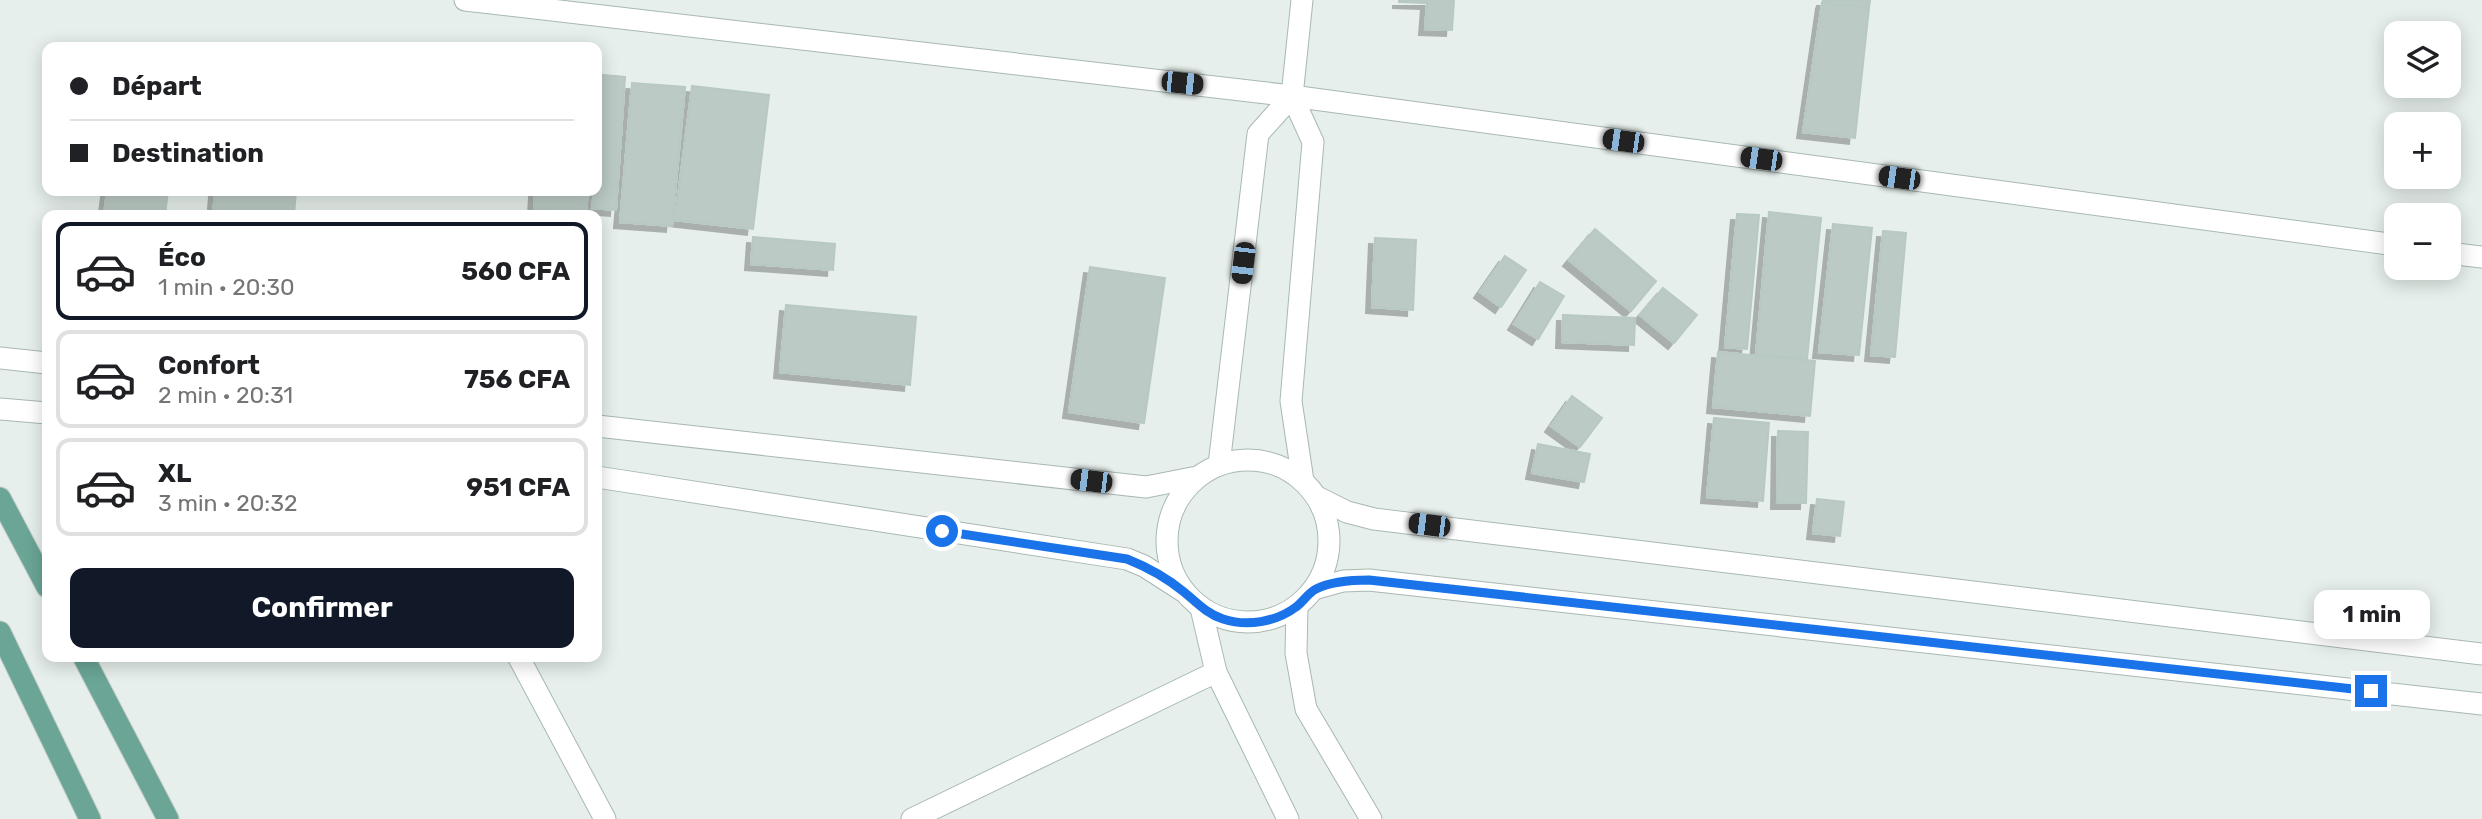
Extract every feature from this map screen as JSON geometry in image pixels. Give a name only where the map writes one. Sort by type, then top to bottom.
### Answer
[{"type":"main road","points":[[0,498],[42,578]]},
{"type":"main road","points":[[0,632],[90,819]]},
{"type":"main road","points":[[86,662],[168,819]]},
{"type":"street","points":[[466,0],[1292,96],[2384,243]]},
{"type":"street","points":[[1302,0],[1292,96],[1312,142],[1291,401],[1303,481]]},
{"type":"street","points":[[1219,465],[1258,134],[1292,96]]},
{"type":"street","points":[[2461,255],[2482,257]]},
{"type":"street","points":[[0,358],[42,362]]},
{"type":"street","points":[[0,409],[42,413]]},
{"type":"street","points":[[602,427],[1146,487],[1197,477],[1219,465],[1241,460],[1263,461],[1284,468],[1303,481],[1317,497],[1330,531],[1330,549],[1326,567],[1314,589],[1297,607],[1274,619],[1249,623],[1223,619],[1201,608],[1182,591],[1144,566],[1127,559],[602,478]]},
{"type":"street","points":[[1182,591],[1170,569],[1166,544],[1169,519],[1180,496],[1197,477]]},
{"type":"street","points":[[1317,497],[1347,512],[1374,519],[2482,654]]},
{"type":"street","points":[[1314,589],[1343,581],[1369,580],[2482,704]]},
{"type":"street","points":[[1297,607],[1296,653],[1306,709],[1371,819]]},
{"type":"street","points":[[1201,608],[1216,672],[1288,819]]},
{"type":"street","points":[[521,662],[605,819]]},
{"type":"street","points":[[912,819],[1216,672]]},
{"type":"building","points":[[1399,0],[1454,0],[1452,30],[1425,29],[1427,3]]},
{"type":"building","points":[[1823,0],[1870,0],[1869,8],[1822,3]]},
{"type":"building","points":[[1822,3],[1869,8],[1855,138],[1803,132]]},
{"type":"building","points":[[603,75],[625,77],[616,210],[592,208],[593,196],[602,196]]},
{"type":"building","points":[[632,83],[685,87],[672,226],[620,222]]},
{"type":"building","points":[[692,86],[769,95],[753,229],[675,220]]},
{"type":"building","points":[[106,196],[167,196],[166,210],[105,210]]},
{"type":"building","points":[[215,196],[296,196],[294,210],[213,210]]},
{"type":"building","points":[[535,196],[588,196],[586,210],[534,209]]},
{"type":"building","points":[[1769,212],[1821,218],[1807,359],[1756,354]]},
{"type":"building","points":[[1737,214],[1759,215],[1747,349],[1725,347]]},
{"type":"building","points":[[1833,224],[1872,228],[1859,355],[1819,352]]},
{"type":"building","points":[[1595,229],[1656,281],[1631,311],[1569,260]]},
{"type":"building","points":[[1883,231],[1906,233],[1895,357],[1871,355]]},
{"type":"building","points":[[753,237],[835,244],[833,270],[751,264]]},
{"type":"building","points":[[1375,238],[1416,240],[1413,310],[1372,307]]},
{"type":"building","points":[[1505,256],[1526,270],[1501,307],[1480,292]]},
{"type":"building","points":[[1090,267],[1165,278],[1144,423],[1069,412]]},
{"type":"building","points":[[1540,282],[1564,296],[1538,339],[1514,324]]},
{"type":"building","points":[[1663,288],[1697,315],[1674,343],[1640,315]]},
{"type":"building","points":[[786,305],[916,317],[910,385],[780,372]]},
{"type":"building","points":[[1563,315],[1635,318],[1634,345],[1562,342]]},
{"type":"building","points":[[1718,352],[1815,361],[1810,416],[1713,407]]},
{"type":"building","points":[[1572,396],[1602,418],[1580,447],[1551,426]]},
{"type":"building","points":[[1714,418],[1769,423],[1763,501],[1707,497]]},
{"type":"building","points":[[1778,431],[1808,432],[1806,503],[1777,503]]},
{"type":"building","points":[[1538,444],[1590,454],[1584,482],[1532,473]]},
{"type":"building","points":[[1817,499],[1844,502],[1840,536],[1813,533]]},
{"type":"route","points":[[942,531],[1127,559],[1144,566],[1182,591],[1201,608],[1223,619],[1249,623],[1274,619],[1297,607],[1314,589],[1343,581],[1369,580],[2371,691]]}]
